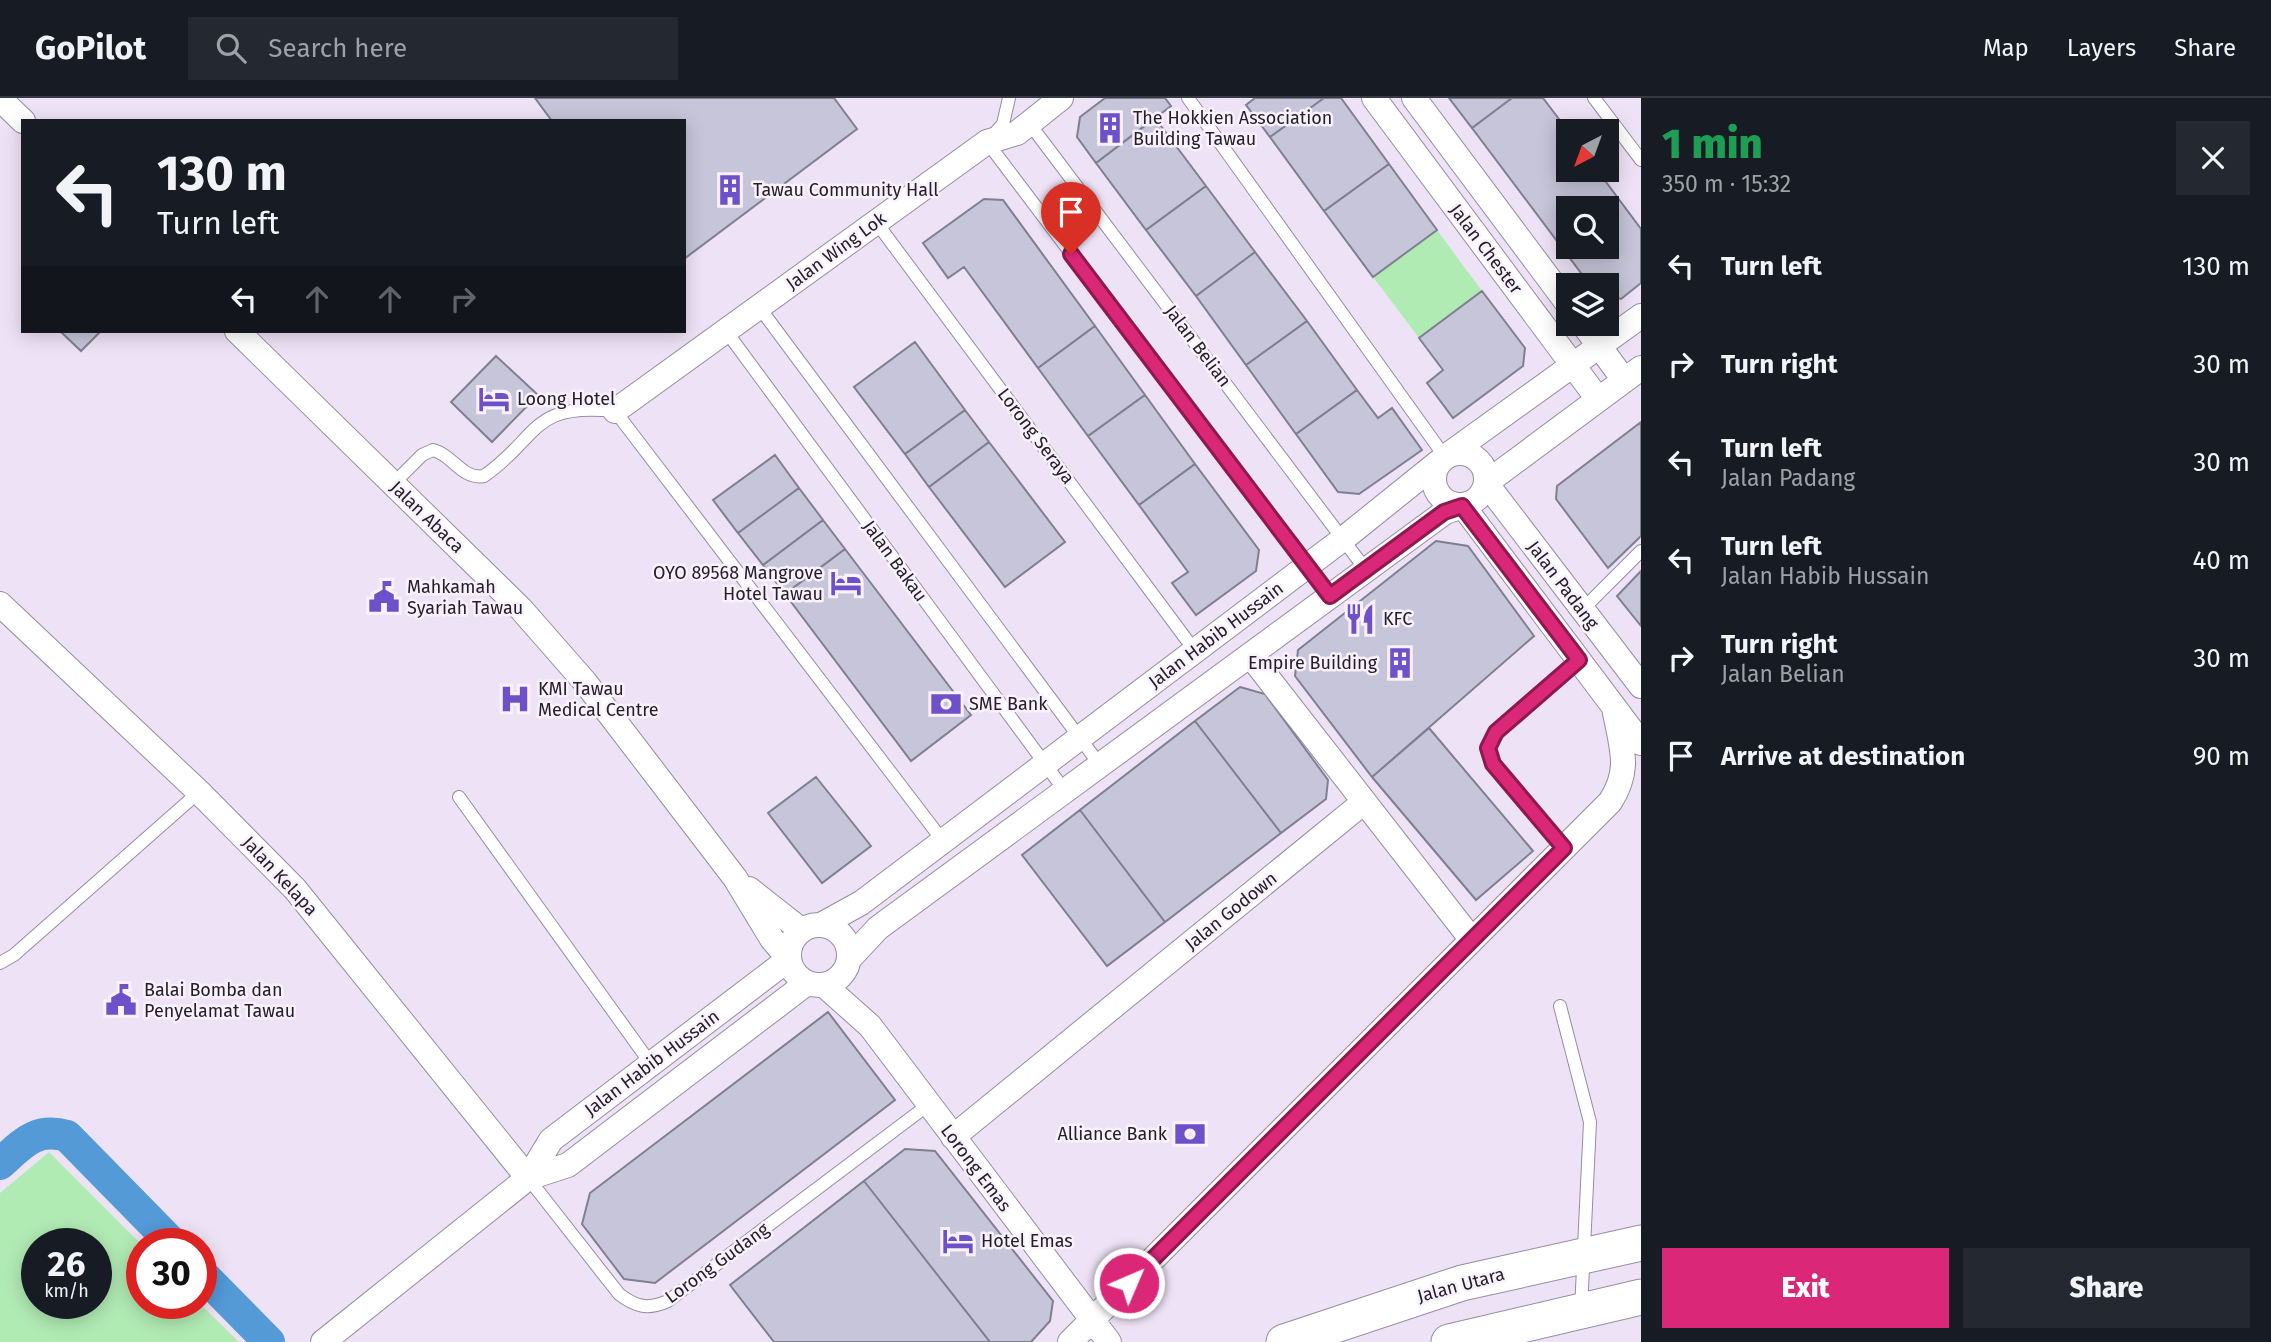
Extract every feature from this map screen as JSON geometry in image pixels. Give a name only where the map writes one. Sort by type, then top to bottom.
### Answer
[{"type":"main road","name":"Jalan Utara","points":[[1284,1342],[1462,1283],[1641,1243]]},
{"type":"main road","points":[[1592,1252],[1641,1257]]},
{"type":"main road","points":[[1449,1342],[1641,1297]]},
{"type":"street","name":"Jalan Wing Lok","points":[[615,411],[987,142],[1011,135],[1061,98]]},
{"type":"street","name":"Jalan Chester","points":[[1374,98],[1598,399]]},
{"type":"street","name":"Jalan Chester","points":[[1414,98],[1556,288]]},
{"type":"street","points":[[0,99],[21,119]]},
{"type":"street","name":"Jalan Habib Hussain","points":[[811,927],[862,903],[1343,539],[1445,457],[1641,316]]},
{"type":"street","name":"Jalan Abaca","points":[[239,333],[521,609],[585,682],[735,878],[772,939],[789,959]]},
{"type":"street","points":[[1486,483],[1482,466],[1470,455],[1453,453],[1445,457],[1435,471],[1434,488],[1446,502],[1462,506],[1478,498],[1486,483],[1633,374],[1600,347],[1592,336]]},
{"type":"street","name":"Jalan Padang","points":[[1486,483],[1636,677]]},
{"type":"street","name":"Jalan Habib Hussain","points":[[849,962],[878,928],[1444,512],[1462,506]]},
{"type":"street","name":"Jalan Padang","points":[[1462,506],[1641,743]]},
{"type":"street","name":"Jalan Kelapa","points":[[0,604],[199,793],[295,889],[528,1178]]},
{"type":"street","points":[[1250,655],[1472,940]]},
{"type":"street","points":[[1070,1342],[1610,802],[1623,777],[1624,761],[1613,706]]},
{"type":"street","name":"Jalan Godown","points":[[953,1137],[1364,802]]},
{"type":"street","name":"Jalan Abaca","points":[[735,878],[811,927]]},
{"type":"street","points":[[811,927],[831,927],[845,939],[849,962],[842,975],[815,984],[795,973],[789,959],[791,943],[811,927]]},
{"type":"street","name":"Jalan Habib Hussain","points":[[323,1342],[528,1178],[551,1140],[789,959]]},
{"type":"street","name":"Lorong Emas","points":[[849,962],[870,1026]]},
{"type":"street","name":"Jalan Habib Hussain","points":[[528,1178],[568,1165],[815,984]]},
{"type":"street","name":"Lorong Emas","points":[[815,984],[870,1026],[1109,1342]]},
{"type":"lane","points":[[1009,98],[1003,124],[987,142],[1330,596]]},
{"type":"lane","points":[[1188,98],[1445,457]]},
{"type":"lane","points":[[1594,98],[1641,160]]},
{"type":"lane","name":"Jalan Belian","points":[[1029,123],[1366,570]]},
{"type":"lane","name":"Lorong Seraya","points":[[876,222],[1195,651]]},
{"type":"lane","points":[[759,307],[1100,765]]},
{"type":"lane","name":"Jalan Bakau","points":[[726,331],[1065,791]]},
{"type":"lane","points":[[393,484],[422,455],[433,450],[446,455],[467,474],[484,476],[538,424],[549,417],[580,410],[615,411],[943,841]]},
{"type":"lane","points":[[1582,610],[1641,551]]},
{"type":"lane","points":[[1564,848],[1493,764],[1488,748],[1496,732],[1579,660]]},
{"type":"lane","points":[[0,963],[14,955],[199,793]]},
{"type":"lane","points":[[459,797],[651,1064]]},
{"type":"lane","points":[[1560,1006],[1590,1122],[1592,1252],[1581,1310]]},
{"type":"lane","name":"Lorong Gudang","points":[[528,1178],[619,1294],[642,1307],[654,1307],[668,1301],[928,1105]]},
{"type":"green space","points":[[1437,230],[1482,291],[1419,338],[1373,277]]},
{"type":"green space","points":[[49,1152],[126,1229],[126,1319],[215,1319],[239,1342],[0,1342],[0,1193]]},
{"type":"building","name":"Tawau Community Hall","points":[[535,98],[834,98],[857,129],[686,257],[686,119],[551,119]]},
{"type":"building","name":"The Hokkien Association Building Tawau","points":[[1105,98],[1165,98],[1171,106],[1096,163],[1077,137],[1080,117]]},
{"type":"building","points":[[1255,98],[1324,98],[1270,137],[1246,105]]},
{"type":"building","points":[[1324,98],[1341,98],[1389,164],[1324,211],[1270,137]]},
{"type":"building","points":[[1449,98],[1512,98],[1472,128]]},
{"type":"building","points":[[1512,98],[1543,98],[1559,119],[1556,119],[1556,182],[1606,182],[1616,196],[1556,196],[1556,240],[1472,128]]},
{"type":"building","points":[[1155,118],[1206,186],[1146,230],[1096,163]]},
{"type":"building","points":[[1389,164],[1437,230],[1373,277],[1324,211]]},
{"type":"building","points":[[1206,186],[1255,252],[1196,296],[1146,230]]},
{"type":"building","points":[[984,199],[1003,200],[1095,326],[1038,368],[964,267],[948,278],[923,243]]},
{"type":"building","points":[[1619,200],[1641,229],[1641,283],[1621,299],[1619,273],[1581,273],[1570,259],[1619,259]]},
{"type":"building","points":[[1255,252],[1307,321],[1246,365],[1196,296]]},
{"type":"building","points":[[1482,291],[1525,348],[1523,366],[1453,418],[1427,383],[1443,370],[1419,338]]},
{"type":"building","points":[[1307,321],[1357,390],[1296,434],[1246,365]]},
{"type":"building","points":[[1095,326],[1145,395],[1088,436],[1038,368]]},
{"type":"building","points":[[62,333],[99,333],[81,351]]},
{"type":"building","points":[[915,342],[965,410],[905,454],[854,387]]},
{"type":"building","name":"Loong Hotel","points":[[496,356],[538,395],[492,442],[451,402]]},
{"type":"building","points":[[1357,390],[1378,418],[1392,408],[1422,450],[1359,494],[1338,492],[1296,434]]},
{"type":"building","points":[[1145,395],[1195,464],[1139,505],[1088,436]]},
{"type":"building","points":[[965,410],[989,442],[929,487],[905,454]]},
{"type":"building","points":[[1641,422],[1641,536],[1608,568],[1556,499],[1557,486]]},
{"type":"building","points":[[989,442],[1065,542],[1005,587],[929,487]]},
{"type":"building","points":[[775,455],[799,488],[738,533],[713,500]]},
{"type":"building","points":[[1195,464],[1259,550],[1256,571],[1196,615],[1172,583],[1188,572],[1139,505]]},
{"type":"building","points":[[799,488],[823,520],[763,565],[738,533]]},
{"type":"building","points":[[823,520],[845,549],[785,594],[763,565]]},
{"type":"building","name":"Empire Building","points":[[1436,541],[1468,546],[1534,636],[1372,777],[1295,676],[1298,650]]},
{"type":"building","points":[[845,549],[971,715],[911,761],[785,594]]},
{"type":"building","points":[[1641,571],[1641,626],[1617,596]]},
{"type":"building","points":[[1240,687],[1265,694],[1328,780],[1326,799],[1281,833],[1195,721]]},
{"type":"building","points":[[1195,721],[1281,833],[1165,922],[1080,810]]},
{"type":"building","points":[[1429,728],[1533,851],[1476,900],[1372,777]]},
{"type":"building","points":[[816,777],[871,846],[822,883],[768,813]]},
{"type":"building","points":[[1080,810],[1165,922],[1107,966],[1022,855]]},
{"type":"building","points":[[828,1012],[895,1100],[655,1283],[624,1279],[582,1224],[590,1193]]},
{"type":"building","name":"Hotel Emas","points":[[905,1149],[935,1151],[1053,1301],[1050,1321],[1031,1342],[990,1342],[864,1181]]},
{"type":"building","points":[[864,1181],[990,1342],[774,1342],[730,1285]]},
{"type":"waterway","points":[[0,1164],[30,1139],[46,1134],[67,1136],[157,1228]]},
{"type":"waterway","points":[[217,1289],[269,1342]]},
{"type":"place","name":"The Hokkien Association Building Tawau","points":[[1110,128]]},
{"type":"place","name":"Tawau Community Hall","points":[[730,190]]},
{"type":"place","name":"Loong Hotel","points":[[494,399]]},
{"type":"place","name":"OYO 89568 Mangrove Hotel Tawau","points":[[846,583]]},
{"type":"place","name":"Mahkamah Syariah Tawau","points":[[384,597]]},
{"type":"place","name":"KFC","points":[[1360,619]]},
{"type":"place","name":"Empire Building","points":[[1400,663]]},
{"type":"place","name":"KMI Tawau Medical Centre","points":[[515,699]]},
{"type":"place","name":"SME Bank","points":[[946,704]]},
{"type":"place","name":"Balai Bomba dan Penyelamat Tawau","points":[[121,1000]]},
{"type":"place","name":"Alliance Bank","points":[[1190,1134]]},
{"type":"place","name":"Hotel Emas","points":[[958,1241]]},
{"type":"route","points":[[1071,254],[1330,596],[1444,512],[1462,506],[1579,660],[1496,732],[1488,748],[1493,764],[1564,848],[1129,1283]]}]
